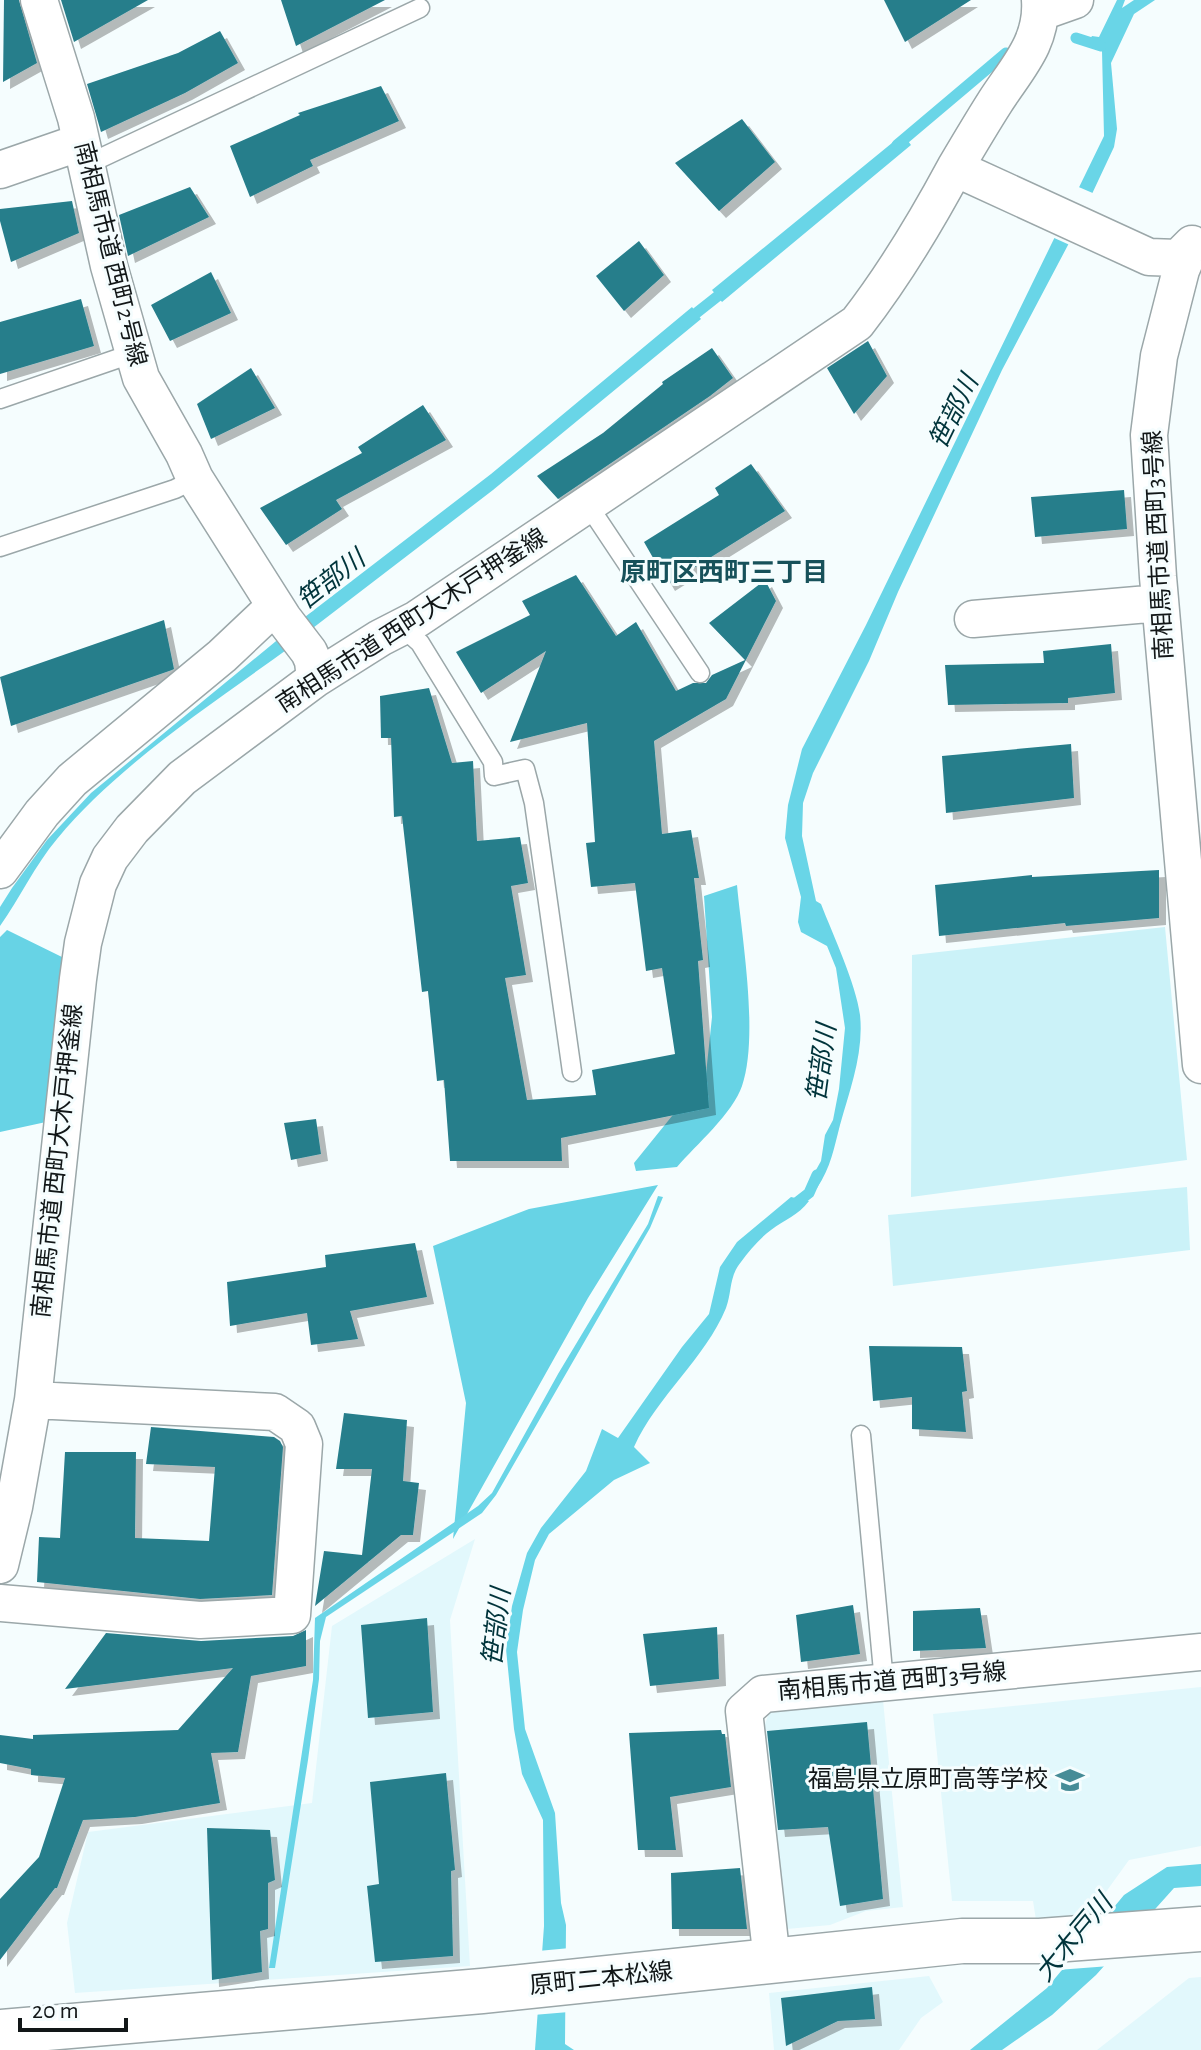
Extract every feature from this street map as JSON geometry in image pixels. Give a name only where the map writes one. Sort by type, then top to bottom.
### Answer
[{"type":"main road","name":"原町二本松線","points":[[0,2032],[490,1990],[962,1941],[1040,1941],[1201,1929]]},
{"type":"street","name":"南相馬市道 西町2号線","points":[[39,0],[85,153],[109,266],[141,378],[195,479],[312,665]]},
{"type":"street","points":[[955,168],[997,99],[1029,55],[1041,6],[1075,0]]},
{"type":"street","points":[[0,170],[85,153]]},
{"type":"street","name":"南相馬市道 西町3号線","points":[[955,168],[1149,257],[1178,258],[1196,234]]},
{"type":"street","name":"南相馬市道 西町大木戸押釜線","points":[[0,1565],[33,1400],[83,943],[98,884],[110,858],[132,829],[182,778],[312,665],[402,627],[857,323],[919,235],[955,168]]},
{"type":"street","name":"南相馬市道 西町3号線","points":[[1196,234],[1181,270],[1159,356],[1149,435],[1160,603],[1201,1065]]},
{"type":"street","points":[[973,619],[1160,603]]},
{"type":"street","points":[[0,870],[42,813],[72,780],[279,612]]},
{"type":"street","points":[[0,1603],[200,1620],[292,1615],[304,1444],[297,1427],[275,1412],[33,1400]]},
{"type":"street","name":"南相馬市道 西町3号線","points":[[772,1961],[744,1711],[763,1694],[1201,1652]]},
{"type":"lane","points":[[85,153],[420,8]]},
{"type":"lane","points":[[0,399],[134,353]]},
{"type":"lane","points":[[0,547],[175,489],[195,479]]},
{"type":"lane","points":[[588,505],[700,673]]},
{"type":"lane","points":[[402,627],[420,643],[493,762],[494,776],[525,769],[534,803],[572,1072]]},
{"type":"lane","points":[[861,1435],[884,1682]]},
{"type":"shaded area","points":[[1117,0],[1125,0],[1122,8],[1134,0],[1155,0],[1134,14],[1111,63],[1117,129],[1114,147],[1068,245],[1002,370],[869,661],[813,773],[803,803],[802,836],[816,901],[821,904],[849,974],[858,1003],[861,1029],[855,1071],[832,1157],[817,1188],[807,1186],[821,1161],[825,1135],[833,1120],[845,1028],[836,968],[827,946],[801,932],[798,922],[801,897],[785,838],[788,805],[802,749],[866,625],[1104,136],[1102,51],[1087,44],[1092,36],[1099,37]]},
{"type":"shaded area","points":[[903,134],[911,145],[722,302],[712,290]]},
{"type":"shaded area","points":[[692,307],[701,319],[493,490],[309,631],[301,620],[491,474]]},
{"type":"shaded area","points":[[281,637],[289,648],[167,737],[81,812],[49,849],[0,926],[0,907],[12,888],[47,840],[91,793]]},
{"type":"shaded area","points":[[737,885],[749,1015],[747,1065],[742,1086],[731,1107],[677,1167],[636,1171],[634,1163],[706,1074],[712,1017],[704,896]]},
{"type":"shaded area","points":[[1165,927],[1187,1160],[911,1197],[912,955]]},
{"type":"shaded area","points":[[7,930],[64,958],[46,1122],[0,1132],[0,937]]},
{"type":"shaded area","points":[[658,1185],[588,1298],[453,1539],[466,1403],[433,1246],[529,1209]]},
{"type":"shaded area","points":[[1187,1187],[1190,1250],[893,1286],[888,1215]]},
{"type":"shaded area","points":[[658,1196],[663,1197],[650,1228],[496,1495],[482,1513],[326,1617],[320,1641],[319,1679],[308,1760],[275,1968],[269,1968],[313,1680],[315,1618],[478,1506],[492,1493],[558,1374],[648,1224]]},
{"type":"shaded area","points":[[791,1197],[809,1201],[763,1237],[741,1262],[734,1273],[726,1308],[717,1327],[644,1428],[634,1447],[650,1463],[614,1480],[549,1534],[535,1560],[517,1652],[525,1729],[555,1813],[561,1903],[566,1925],[565,2044],[574,2050],[535,2050],[544,1926],[543,1820],[522,1774],[506,1649],[512,1606],[527,1553],[541,1528],[586,1471],[602,1429],[618,1438],[709,1314],[720,1267],[737,1242]]},
{"type":"shaded area","points":[[475,1539],[450,1620],[470,1966],[75,1993],[67,1923],[88,1832],[312,1803],[332,1626]]},
{"type":"shaded area","name":"福島県立原町高等学校","points":[[1201,1687],[1201,1846],[1129,1860],[1090,1914],[1036,1920],[1033,1901],[952,1901],[933,1714]]},
{"type":"shaded area","points":[[883,1700],[903,1907],[866,1911],[830,1925],[787,1929],[764,1727],[771,1707]]},
{"type":"shaded area","points":[[1201,1864],[1201,1886],[1174,1888],[1096,1975],[1052,2015],[1002,2050],[970,2050],[1047,1988],[1124,1895],[1167,1867]]},
{"type":"shaded area","points":[[929,1976],[943,2002],[921,2018],[899,2050],[774,2050],[769,1993]]},
{"type":"shaded area","points":[[1201,1977],[1201,2050],[1097,2050],[1189,1978]]},
{"type":"pier","points":[[1074,185],[1095,194],[1072,246],[1052,237]]},
{"type":"pier","points":[[1155,1916],[1110,1966],[1057,1970],[1097,1921]]},
{"type":"pier","points":[[570,1948],[569,2012],[533,2015],[538,1951]]},
{"type":"building","points":[[4,0],[19,0],[37,63],[3,82]]},
{"type":"building","points":[[61,0],[148,0],[74,42]]},
{"type":"building","points":[[281,0],[385,0],[296,46]]},
{"type":"building","points":[[884,0],[971,0],[905,42]]},
{"type":"building","points":[[220,31],[238,63],[185,93],[101,132],[87,84],[178,53]]},
{"type":"building","points":[[381,86],[399,121],[310,160],[313,166],[250,197],[230,146],[300,115],[298,113]]},
{"type":"building","points":[[742,119],[775,162],[719,211],[675,163]]},
{"type":"building","points":[[190,187],[209,217],[128,256],[119,215]]},
{"type":"building","points":[[72,201],[79,233],[11,262],[0,221],[0,209]]},
{"type":"building","points":[[639,241],[664,275],[624,311],[596,276]]},
{"type":"building","points":[[211,272],[231,313],[170,341],[151,305]]},
{"type":"building","points":[[81,299],[94,346],[0,374],[0,322]]},
{"type":"building","points":[[868,341],[887,376],[854,414],[827,368]]},
{"type":"building","points":[[712,348],[733,378],[710,396],[558,499],[537,476],[603,433],[662,382]]},
{"type":"building","points":[[251,368],[275,408],[211,439],[197,404]]},
{"type":"building","points":[[423,405],[446,440],[336,500],[342,509],[286,545],[260,508],[362,453],[358,447]]},
{"type":"building","points":[[751,464],[785,511],[668,584],[644,542],[719,495],[715,488]]},
{"type":"building","points":[[1124,490],[1127,529],[1035,537],[1031,497]]},
{"type":"building","points":[[576,575],[616,636],[636,622],[676,691],[693,683],[706,683],[712,675],[745,660],[709,623],[765,580],[776,601],[726,699],[654,741],[662,834],[691,830],[699,878],[694,878],[703,960],[698,961],[709,1108],[561,1138],[562,1161],[450,1161],[444,1080],[437,1081],[428,991],[422,992],[402,816],[394,817],[391,738],[381,738],[380,696],[429,688],[452,763],[473,761],[477,841],[520,837],[528,883],[511,886],[526,975],[505,978],[527,1100],[596,1095],[592,1070],[675,1054],[662,968],[646,971],[635,883],[591,887],[586,843],[595,842],[587,723],[510,742],[546,651],[481,693],[456,652],[530,615],[522,601]]},
{"type":"building","points":[[164,620],[174,669],[11,726],[0,677]]},
{"type":"building","points":[[1111,644],[1115,693],[1068,698],[1068,703],[948,705],[945,665],[1044,663],[1043,651]]},
{"type":"building","points":[[1071,744],[1074,798],[946,813],[942,756]]},
{"type":"building","points":[[1159,870],[1159,918],[1066,926],[1065,923],[939,936],[935,885],[1032,875]]},
{"type":"building","points":[[316,1119],[321,1154],[291,1160],[284,1123]]},
{"type":"building","points":[[415,1243],[427,1297],[350,1311],[358,1339],[311,1345],[307,1313],[230,1326],[227,1282],[326,1267],[325,1255]]},
{"type":"building","points":[[869,1346],[962,1347],[967,1391],[962,1392],[966,1432],[912,1429],[912,1397],[873,1401]]},
{"type":"building","points":[[344,1413],[407,1420],[403,1481],[419,1483],[413,1535],[401,1535],[315,1606],[324,1551],[362,1555],[372,1469],[336,1469]]},
{"type":"building","points":[[151,1427],[274,1437],[280,1441],[283,1447],[272,1595],[200,1599],[37,1582],[39,1537],[60,1538],[65,1452],[136,1452],[135,1538],[209,1541],[215,1467],[146,1464]]},
{"type":"building","points":[[853,1605],[860,1654],[801,1662],[796,1615]]},
{"type":"building","points":[[980,1608],[986,1648],[913,1651],[913,1611]]},
{"type":"building","points":[[427,1618],[433,1712],[368,1718],[361,1625]]},
{"type":"building","points":[[717,1627],[719,1679],[650,1686],[643,1634]]},
{"type":"building","points":[[306,1630],[306,1666],[251,1676],[238,1752],[211,1753],[220,1803],[135,1817],[83,1820],[57,1888],[0,1960],[0,1899],[39,1857],[65,1778],[31,1775],[31,1769],[0,1763],[0,1735],[33,1739],[33,1735],[178,1730],[233,1668],[65,1689],[106,1633],[201,1641],[293,1636]]},
{"type":"building","points":[[867,1722],[883,1899],[840,1906],[828,1827],[778,1830],[767,1731]]},
{"type":"building","points":[[721,1730],[725,1734],[731,1787],[670,1797],[676,1850],[638,1850],[629,1733]]},
{"type":"building","points":[[446,1773],[455,1870],[451,1871],[453,1956],[375,1962],[367,1886],[379,1884],[370,1782]]},
{"type":"building","points":[[207,1828],[270,1830],[275,1880],[268,1883],[268,1929],[260,1931],[262,1972],[212,1980]]},
{"type":"building","points":[[740,1868],[747,1929],[672,1929],[671,1873]]},
{"type":"building","points":[[872,1987],[875,2019],[838,2021],[786,2046],[781,1998]]},
{"type":"waterway","name":"笹部川","points":[[1076,38],[1101,46]]},
{"type":"waterway","name":"笹部川","points":[[897,145],[1006,53]]},
{"type":"waterway","name":"笹部川","points":[[685,322],[728,288]]},
{"type":"waterway","name":"笹部川","points":[[791,1207],[809,1193],[817,1175]]},
{"type":"place","name":"福島県立原町高等学校","points":[[1070,1780]]},
{"type":"district","name":"原町区西町三丁目","points":[[724,573]]},
{"type":"water label","name":"大木戸川","points":[[1074,1938]]}]
